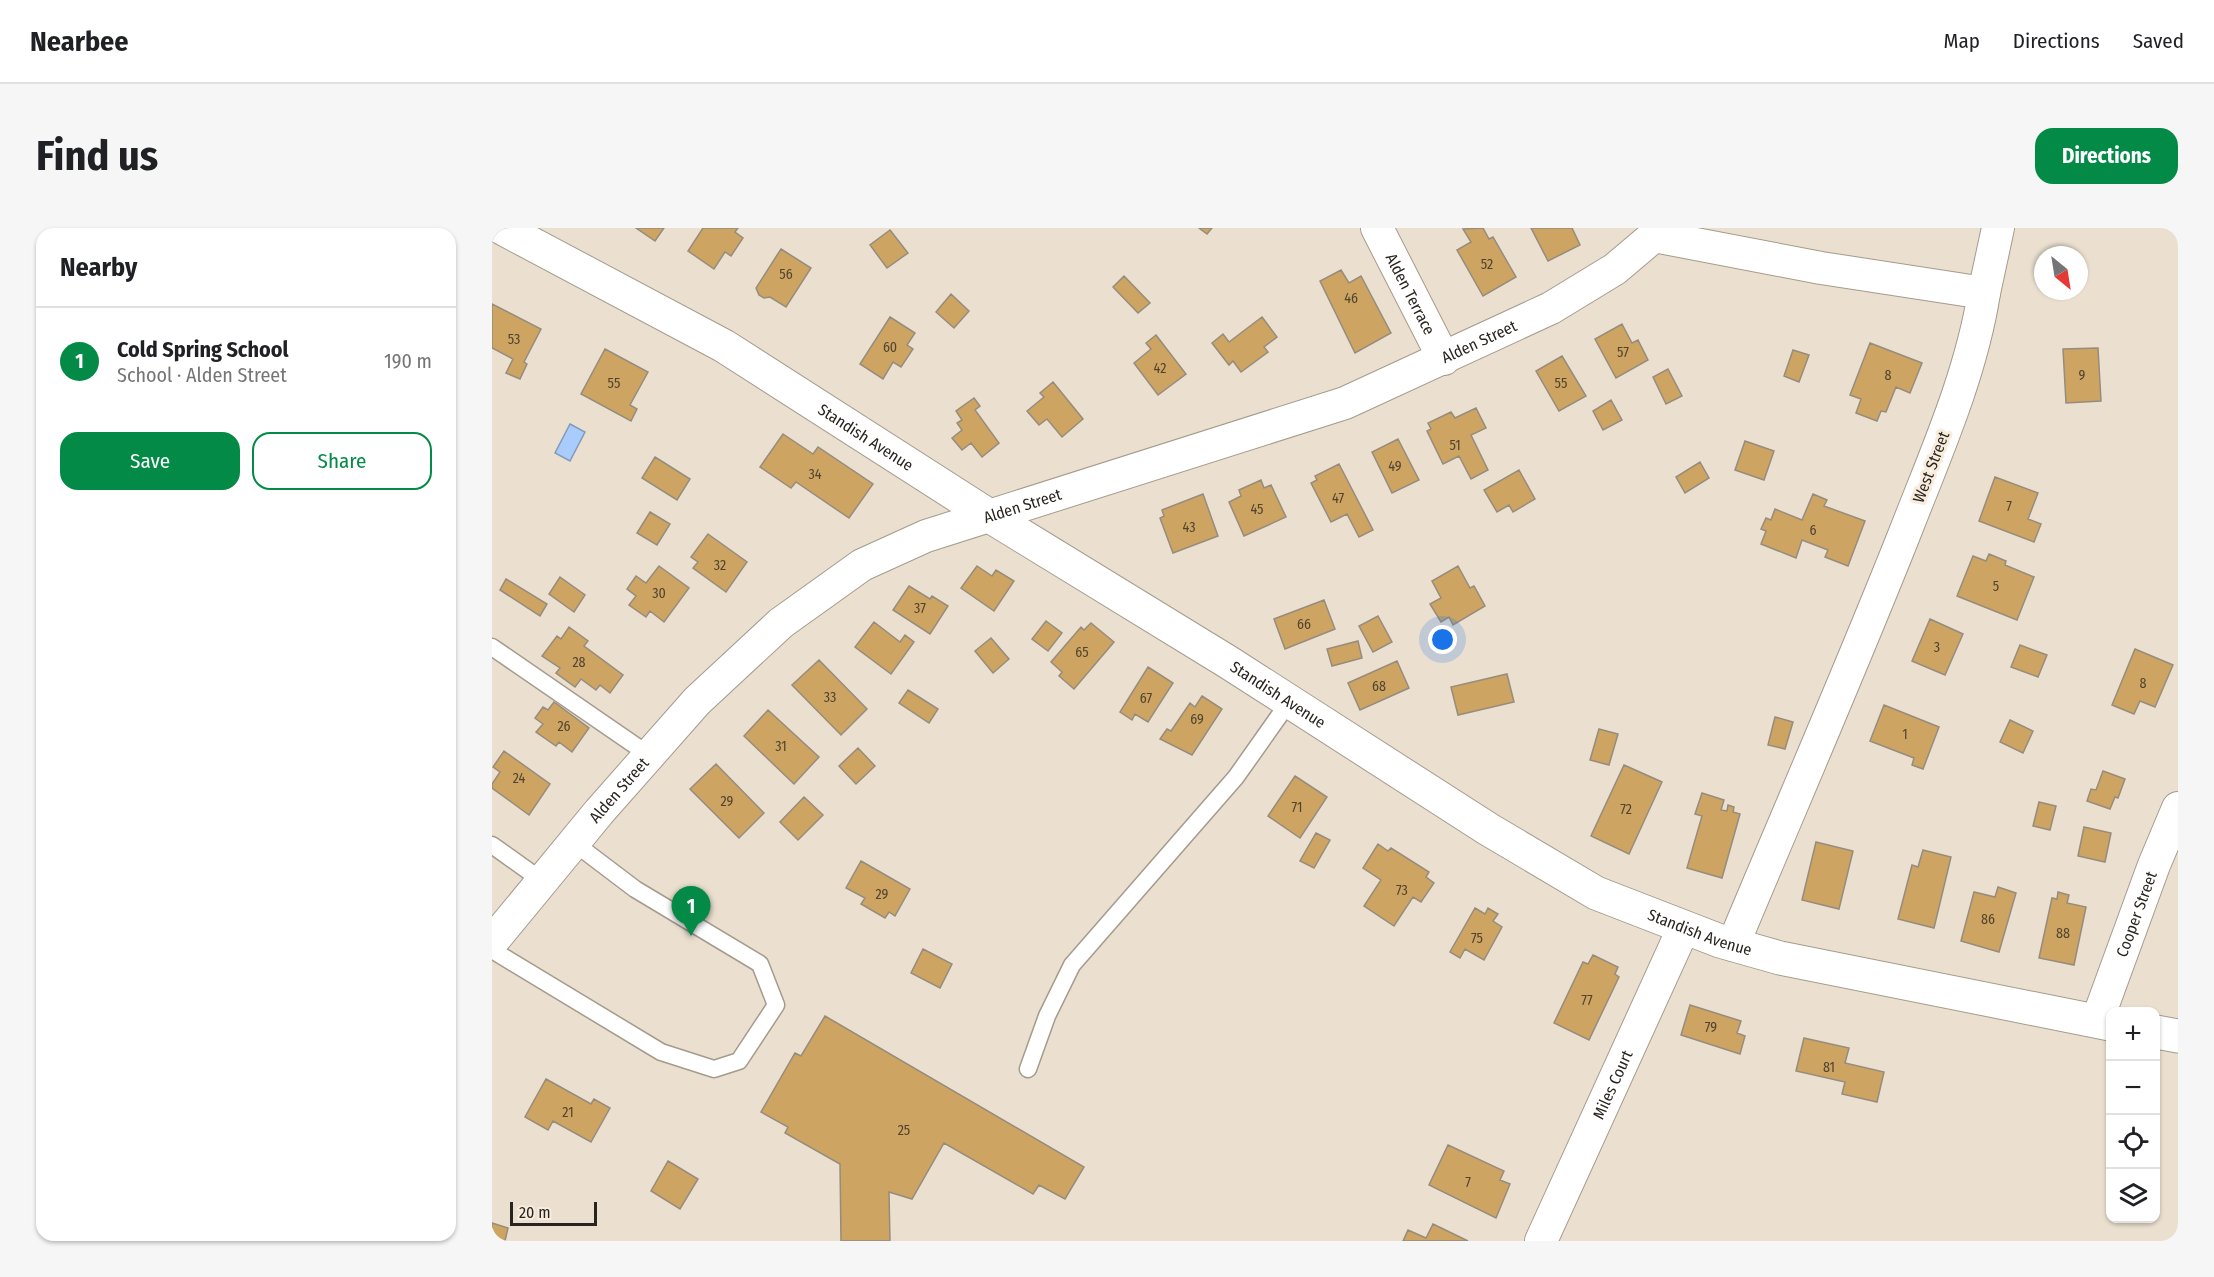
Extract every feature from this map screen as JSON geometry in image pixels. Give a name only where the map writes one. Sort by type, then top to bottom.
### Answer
[{"type":"street","name":"Standish Avenue","points":[[502,228],[724,346],[989,516],[1289,702],[1488,829],[1596,893],[1733,945],[1780,958],[2104,1023]]},
{"type":"street","name":"Alden Terrace","points":[[1377,228],[1444,359]]},
{"type":"street","name":"West Street","points":[[1733,945],[1884,585],[1942,438],[1977,337],[1998,228]]},
{"type":"street","name":"Alden Street","points":[[492,942],[573,842],[697,701],[781,623],[862,565],[926,536],[1345,403],[1551,308],[1615,269],[1657,232]]},
{"type":"street","points":[[1657,232],[1821,268],[1984,293]]},
{"type":"street","name":"Cooper Street","points":[[2104,1023],[2154,865],[2178,808]]},
{"type":"street","name":"Miles Court","points":[[1541,1241],[1684,927]]},
{"type":"street","points":[[2160,1033],[2178,1036]]},
{"type":"lane","points":[[492,646],[649,755]]},
{"type":"lane","points":[[1028,1069],[1047,1016],[1072,965],[1236,777],[1289,702]]},
{"type":"lane","points":[[492,950],[661,1052],[714,1069],[739,1061],[776,1005],[760,964],[635,889],[573,842]]},
{"type":"lane","points":[[492,845],[541,880]]},
{"type":"water","points":[[570,424],[585,432],[570,461],[555,453]]},
{"type":"building","points":[[636,228],[664,228],[655,241]]},
{"type":"building","points":[[703,228],[738,228],[735,232],[743,238],[731,256],[725,252],[714,269],[688,251]]},
{"type":"building","points":[[1199,228],[1212,228],[1207,234]]},
{"type":"building","points":[[1483,228],[1489,239],[1493,237],[1516,277],[1483,296],[1457,250],[1471,242],[1463,229]]},
{"type":"building","points":[[1531,228],[1572,228],[1580,245],[1548,261]]},
{"type":"building","points":[[890,230],[908,253],[887,268],[870,245]]},
{"type":"building","points":[[781,249],[811,268],[786,307],[770,297],[764,298],[759,295],[756,288]]},
{"type":"building","points":[[1341,270],[1349,283],[1361,276],[1391,333],[1355,353],[1320,281]]},
{"type":"building","points":[[1124,276],[1150,303],[1138,313],[1113,287]]},
{"type":"building","points":[[951,294],[969,311],[954,328],[936,312]]},
{"type":"building","points":[[492,304],[541,329],[524,362],[527,364],[520,379],[506,373],[513,359],[492,348]]},
{"type":"building","points":[[890,317],[915,333],[907,345],[913,349],[901,367],[893,362],[883,379],[860,364]]},
{"type":"building","points":[[1262,317],[1277,337],[1264,347],[1268,352],[1241,372],[1233,361],[1229,365],[1212,343],[1223,334],[1229,342]]},
{"type":"building","points":[[1622,324],[1632,343],[1638,340],[1648,360],[1616,378],[1595,339]]},
{"type":"building","points":[[1156,335],[1186,374],[1158,395],[1134,363],[1151,349],[1146,343]]},
{"type":"building","points":[[1870,343],[1922,363],[1910,393],[1896,387],[1886,412],[1881,411],[1877,421],[1856,413],[1861,399],[1850,395]]},
{"type":"building","points":[[2098,348],[2101,401],[2066,403],[2063,349]]},
{"type":"building","points":[[605,349],[648,372],[630,405],[637,409],[631,421],[581,394]]},
{"type":"building","points":[[1793,350],[1809,355],[1799,382],[1784,376]]},
{"type":"building","points":[[1562,356],[1586,396],[1559,411],[1536,371]]},
{"type":"building","points":[[1668,369],[1682,396],[1666,404],[1653,377]]},
{"type":"building","points":[[1053,382],[1083,419],[1062,437],[1047,419],[1039,425],[1027,411],[1044,397],[1040,393]]},
{"type":"building","points":[[974,398],[980,406],[975,410],[999,443],[982,457],[971,443],[962,450],[952,438],[962,430],[957,423],[962,420],[956,411]]},
{"type":"building","points":[[1611,400],[1622,420],[1603,430],[1593,411]]},
{"type":"building","points":[[1476,408],[1486,428],[1471,435],[1488,470],[1471,479],[1459,456],[1443,464],[1427,431],[1431,429],[1428,423],[1451,412],[1455,418]]},
{"type":"building","points":[[783,434],[813,454],[818,447],[873,484],[849,518],[796,482],[791,488],[760,467]]},
{"type":"building","points":[[1398,439],[1419,480],[1392,493],[1372,452]]},
{"type":"building","points":[[1745,441],[1774,451],[1764,480],[1735,470]]},
{"type":"building","points":[[655,457],[690,479],[677,500],[642,478]]},
{"type":"building","points":[[1700,462],[1709,478],[1685,493],[1676,477]]},
{"type":"building","points":[[1339,464],[1373,530],[1359,537],[1347,514],[1331,522],[1311,483],[1317,480],[1315,476]]},
{"type":"building","points":[[1519,470],[1535,499],[1513,512],[1509,505],[1497,512],[1484,490]]},
{"type":"building","points":[[1995,477],[2038,493],[2028,519],[2041,524],[2034,542],[1979,521]]},
{"type":"building","points":[[1261,480],[1264,488],[1271,485],[1286,517],[1244,536],[1229,502],[1241,496],[1239,490]]},
{"type":"building","points":[[1203,494],[1218,536],[1173,553],[1160,518],[1164,516],[1162,510]]},
{"type":"building","points":[[1813,494],[1827,500],[1824,506],[1865,521],[1848,566],[1825,557],[1828,550],[1802,540],[1796,558],[1761,544],[1766,531],[1761,529],[1766,518],[1771,520],[1775,509],[1802,520]]},
{"type":"building","points":[[650,512],[670,524],[657,545],[637,533]]},
{"type":"building","points":[[708,534],[747,562],[726,592],[693,568],[698,562],[691,557]]},
{"type":"building","points":[[1989,554],[2006,561],[2005,565],[2034,577],[2017,620],[1957,596],[1973,556],[1986,561]]},
{"type":"building","points":[[659,566],[689,588],[664,622],[650,611],[646,617],[629,605],[636,596],[627,589],[636,576],[646,583]]},
{"type":"building","points":[[977,566],[992,576],[996,570],[1014,581],[994,611],[961,588]]},
{"type":"building","points":[[1458,566],[1470,588],[1474,586],[1485,606],[1453,625],[1449,617],[1441,622],[1430,604],[1441,598],[1432,581]]},
{"type":"building","points":[[560,577],[585,595],[574,612],[549,594]]},
{"type":"building","points":[[506,579],[547,604],[540,616],[500,590]]},
{"type":"building","points":[[909,586],[930,599],[932,596],[948,606],[930,634],[893,610]]},
{"type":"building","points":[[1324,600],[1335,629],[1285,649],[1274,619]]},
{"type":"building","points":[[1378,616],[1392,642],[1373,652],[1359,626]]},
{"type":"building","points":[[1930,619],[1963,634],[1945,675],[1912,661]]},
{"type":"building","points":[[1046,621],[1062,633],[1048,651],[1032,639]]},
{"type":"building","points":[[874,622],[900,642],[905,635],[914,642],[891,674],[855,647]]},
{"type":"building","points":[[1091,623],[1114,642],[1074,689],[1059,676],[1062,672],[1051,662],[1081,627],[1084,630]]},
{"type":"building","points":[[569,627],[588,641],[584,646],[623,675],[610,693],[600,685],[596,690],[581,679],[575,687],[556,673],[560,668],[542,656],[557,636],[561,639]]},
{"type":"building","points":[[991,638],[1009,659],[993,673],[975,651]]},
{"type":"building","points":[[1358,641],[1362,658],[1332,666],[1327,649]]},
{"type":"building","points":[[2020,645],[2047,655],[2038,677],[2011,667]]},
{"type":"building","points":[[2135,649],[2173,665],[2155,707],[2140,701],[2134,714],[2112,705]]},
{"type":"building","points":[[819,660],[867,709],[841,735],[792,685]]},
{"type":"building","points":[[1397,661],[1409,688],[1360,710],[1348,683]]},
{"type":"building","points":[[1148,667],[1173,683],[1148,722],[1135,714],[1132,720],[1120,712]]},
{"type":"building","points":[[1507,674],[1514,702],[1458,715],[1451,687]]},
{"type":"building","points":[[908,690],[938,709],[929,723],[899,703]]},
{"type":"building","points":[[1202,696],[1222,709],[1192,755],[1160,739],[1167,729],[1171,731],[1190,703],[1195,707]]},
{"type":"building","points":[[554,702],[589,728],[572,752],[559,742],[556,746],[536,732],[543,724],[535,718],[543,707],[548,710]]},
{"type":"building","points":[[1884,705],[1939,727],[1923,769],[1912,765],[1914,758],[1870,741]]},
{"type":"building","points":[[768,710],[819,757],[794,784],[744,736]]},
{"type":"building","points":[[1775,717],[1793,722],[1785,749],[1768,745]]},
{"type":"building","points":[[2010,720],[2033,731],[2023,753],[2000,742]]},
{"type":"building","points":[[1599,729],[1618,734],[1609,765],[1590,760]]},
{"type":"building","points":[[858,748],[875,766],[856,784],[839,766]]},
{"type":"building","points":[[504,751],[550,784],[529,815],[492,788],[500,772],[493,767]]},
{"type":"building","points":[[716,764],[764,813],[739,838],[690,789]]},
{"type":"building","points":[[1624,765],[1662,782],[1629,854],[1591,836]]},
{"type":"building","points":[[2103,771],[2125,779],[2118,798],[2115,797],[2110,809],[2087,801],[2091,789],[2096,790]]},
{"type":"building","points":[[1295,776],[1327,797],[1300,838],[1268,816]]},
{"type":"building","points":[[1702,793],[1724,800],[1721,810],[1727,811],[1728,805],[1734,807],[1733,812],[1740,814],[1722,878],[1687,868],[1702,816],[1695,814]]},
{"type":"building","points":[[804,797],[823,815],[798,840],[780,822]]},
{"type":"building","points":[[2039,802],[2056,806],[2050,830],[2033,826]]},
{"type":"building","points":[[2084,827],[2111,833],[2105,862],[2078,856]]},
{"type":"building","points":[[1316,833],[1330,840],[1314,868],[1300,861]]},
{"type":"building","points":[[1816,842],[1853,851],[1839,909],[1802,900]]},
{"type":"building","points":[[1378,844],[1388,851],[1391,848],[1429,872],[1426,877],[1434,883],[1421,902],[1413,897],[1394,926],[1364,906],[1381,880],[1363,868]]},
{"type":"building","points":[[1923,850],[1951,857],[1934,928],[1898,919],[1912,865],[1918,867]]},
{"type":"building","points":[[861,861],[910,889],[895,916],[889,912],[885,918],[861,904],[865,898],[846,888]]},
{"type":"building","points":[[1998,887],[2016,893],[1999,952],[1961,941],[1974,892],[1995,897]]},
{"type":"building","points":[[2058,892],[2069,895],[2067,903],[2086,907],[2074,965],[2039,958],[2052,898],[2057,899]]},
{"type":"building","points":[[1475,908],[1485,914],[1488,908],[1498,914],[1493,921],[1502,927],[1484,960],[1465,949],[1460,958],[1450,952]]},
{"type":"building","points":[[923,949],[952,964],[940,988],[911,973]]},
{"type":"building","points":[[1593,955],[1618,967],[1615,974],[1619,977],[1589,1040],[1554,1023],[1583,962],[1588,964]]},
{"type":"building","points":[[1690,1005],[1741,1021],[1737,1033],[1745,1036],[1740,1054],[1681,1035]]},
{"type":"building","points":[[825,1016],[1084,1167],[1065,1199],[1039,1185],[1033,1194],[944,1143],[912,1199],[889,1192],[890,1241],[841,1241],[840,1164],[785,1133],[788,1127],[761,1112],[795,1053],[801,1056]]},
{"type":"building","points":[[1804,1038],[1849,1048],[1845,1063],[1884,1072],[1877,1102],[1842,1094],[1845,1082],[1796,1071]]},
{"type":"building","points":[[546,1079],[591,1104],[594,1099],[610,1108],[591,1142],[553,1121],[548,1130],[525,1117]]},
{"type":"building","points":[[1448,1145],[1504,1171],[1500,1180],[1510,1184],[1496,1218],[1429,1185]]},
{"type":"building","points":[[668,1161],[698,1179],[680,1209],[651,1191]]},
{"type":"building","points":[[492,1223],[508,1228],[505,1241],[492,1241]]},
{"type":"building","points":[[1433,1224],[1468,1241],[1403,1241],[1408,1230],[1426,1238]]},
{"type":"place","name":"Cold Spring School","points":[[691,936]]}]
